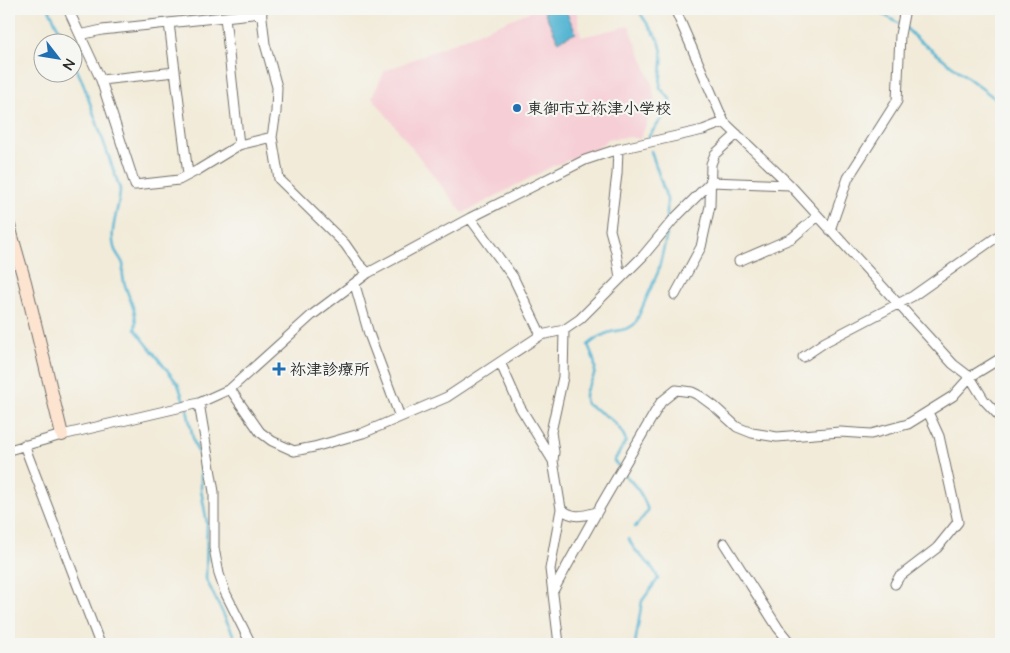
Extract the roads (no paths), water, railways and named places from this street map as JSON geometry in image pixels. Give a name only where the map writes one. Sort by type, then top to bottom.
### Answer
[{"type":"street","points":[[68,9],[79,32]]},
{"type":"street","points":[[676,9],[724,122],[790,185],[953,364],[970,377],[984,400],[1001,418]]},
{"type":"street","points":[[830,230],[848,178],[897,101],[900,35],[905,9]]},
{"type":"street","points":[[82,35],[102,30],[225,17],[262,11],[265,44],[277,87],[272,137],[279,179],[345,244],[368,273]]},
{"type":"street","points":[[225,17],[239,145]]},
{"type":"street","points":[[169,23],[188,174]]},
{"type":"street","points":[[82,39],[101,80],[135,185],[179,180],[239,145],[272,137]]},
{"type":"street","points":[[101,80],[175,72]]},
{"type":"street","points":[[9,450],[62,435],[199,403],[230,389],[312,315],[368,273],[470,218],[585,160],[618,149],[703,130],[724,122]]},
{"type":"street","points":[[675,295],[702,247],[710,206],[711,164],[715,154],[737,134]]},
{"type":"street","points":[[618,149],[610,230],[620,278]]},
{"type":"street","points":[[230,389],[260,432],[272,441],[294,451],[362,433],[448,397],[541,335],[564,330],[580,319],[643,256],[673,220],[711,182],[790,185]]},
{"type":"street","points":[[739,261],[792,238],[818,216]]},
{"type":"street","points":[[470,218],[513,277],[541,335]]},
{"type":"street","points":[[9,226],[25,282],[62,435]]},
{"type":"street","points":[[803,357],[825,342],[899,304],[1001,234]]},
{"type":"street","points":[[354,285],[369,334],[400,418]]},
{"type":"street","points":[[559,644],[550,569],[561,509],[553,461],[554,452],[551,432],[564,377],[564,330]]},
{"type":"street","points":[[553,592],[596,512],[661,402],[676,390],[692,392],[700,396],[737,427],[752,433],[777,437],[840,432],[871,434],[908,424],[953,396],[970,377],[1001,358]]},
{"type":"street","points":[[500,362],[520,407],[553,461]]},
{"type":"street","points":[[199,403],[214,492],[214,548],[219,574],[225,592],[251,644]]},
{"type":"street","points":[[895,584],[899,577],[937,548],[958,522],[939,436],[928,412]]},
{"type":"street","points":[[24,445],[100,644]]},
{"type":"street","points":[[561,509],[576,517],[596,512]]},
{"type":"street","points":[[724,543],[778,628],[791,644]]},
{"type":"water","points":[[549,9],[565,9],[576,33],[558,41],[544,11]]},
{"type":"waterway","points":[[49,9],[60,32]]},
{"type":"waterway","points":[[638,9],[660,44],[662,60],[660,88],[670,99],[669,109],[649,136]]},
{"type":"waterway","points":[[873,9],[900,24]]},
{"type":"waterway","points":[[905,27],[917,39],[1001,103]]},
{"type":"waterway","points":[[82,81],[120,189],[113,240],[115,249],[123,264],[124,283],[135,315],[135,329],[178,384],[185,404]]},
{"type":"waterway","points":[[651,151],[667,199],[667,220]]},
{"type":"waterway","points":[[618,466],[614,461],[626,441],[623,434],[615,423],[586,404],[585,393],[593,378],[595,366],[588,345],[605,334],[627,329],[635,324],[658,272],[667,234]]},
{"type":"waterway","points":[[187,409],[194,443],[201,459],[201,490],[207,523],[206,579],[238,644]]},
{"type":"waterway","points":[[625,475],[639,492],[648,511],[635,527]]},
{"type":"waterway","points":[[629,539],[636,551],[656,573],[658,579],[642,601],[635,644]]},
{"type":"place","name":"東御市立祢津小学校","points":[[517,108]]},
{"type":"place","name":"祢津診療所","points":[[279,369]]}]
